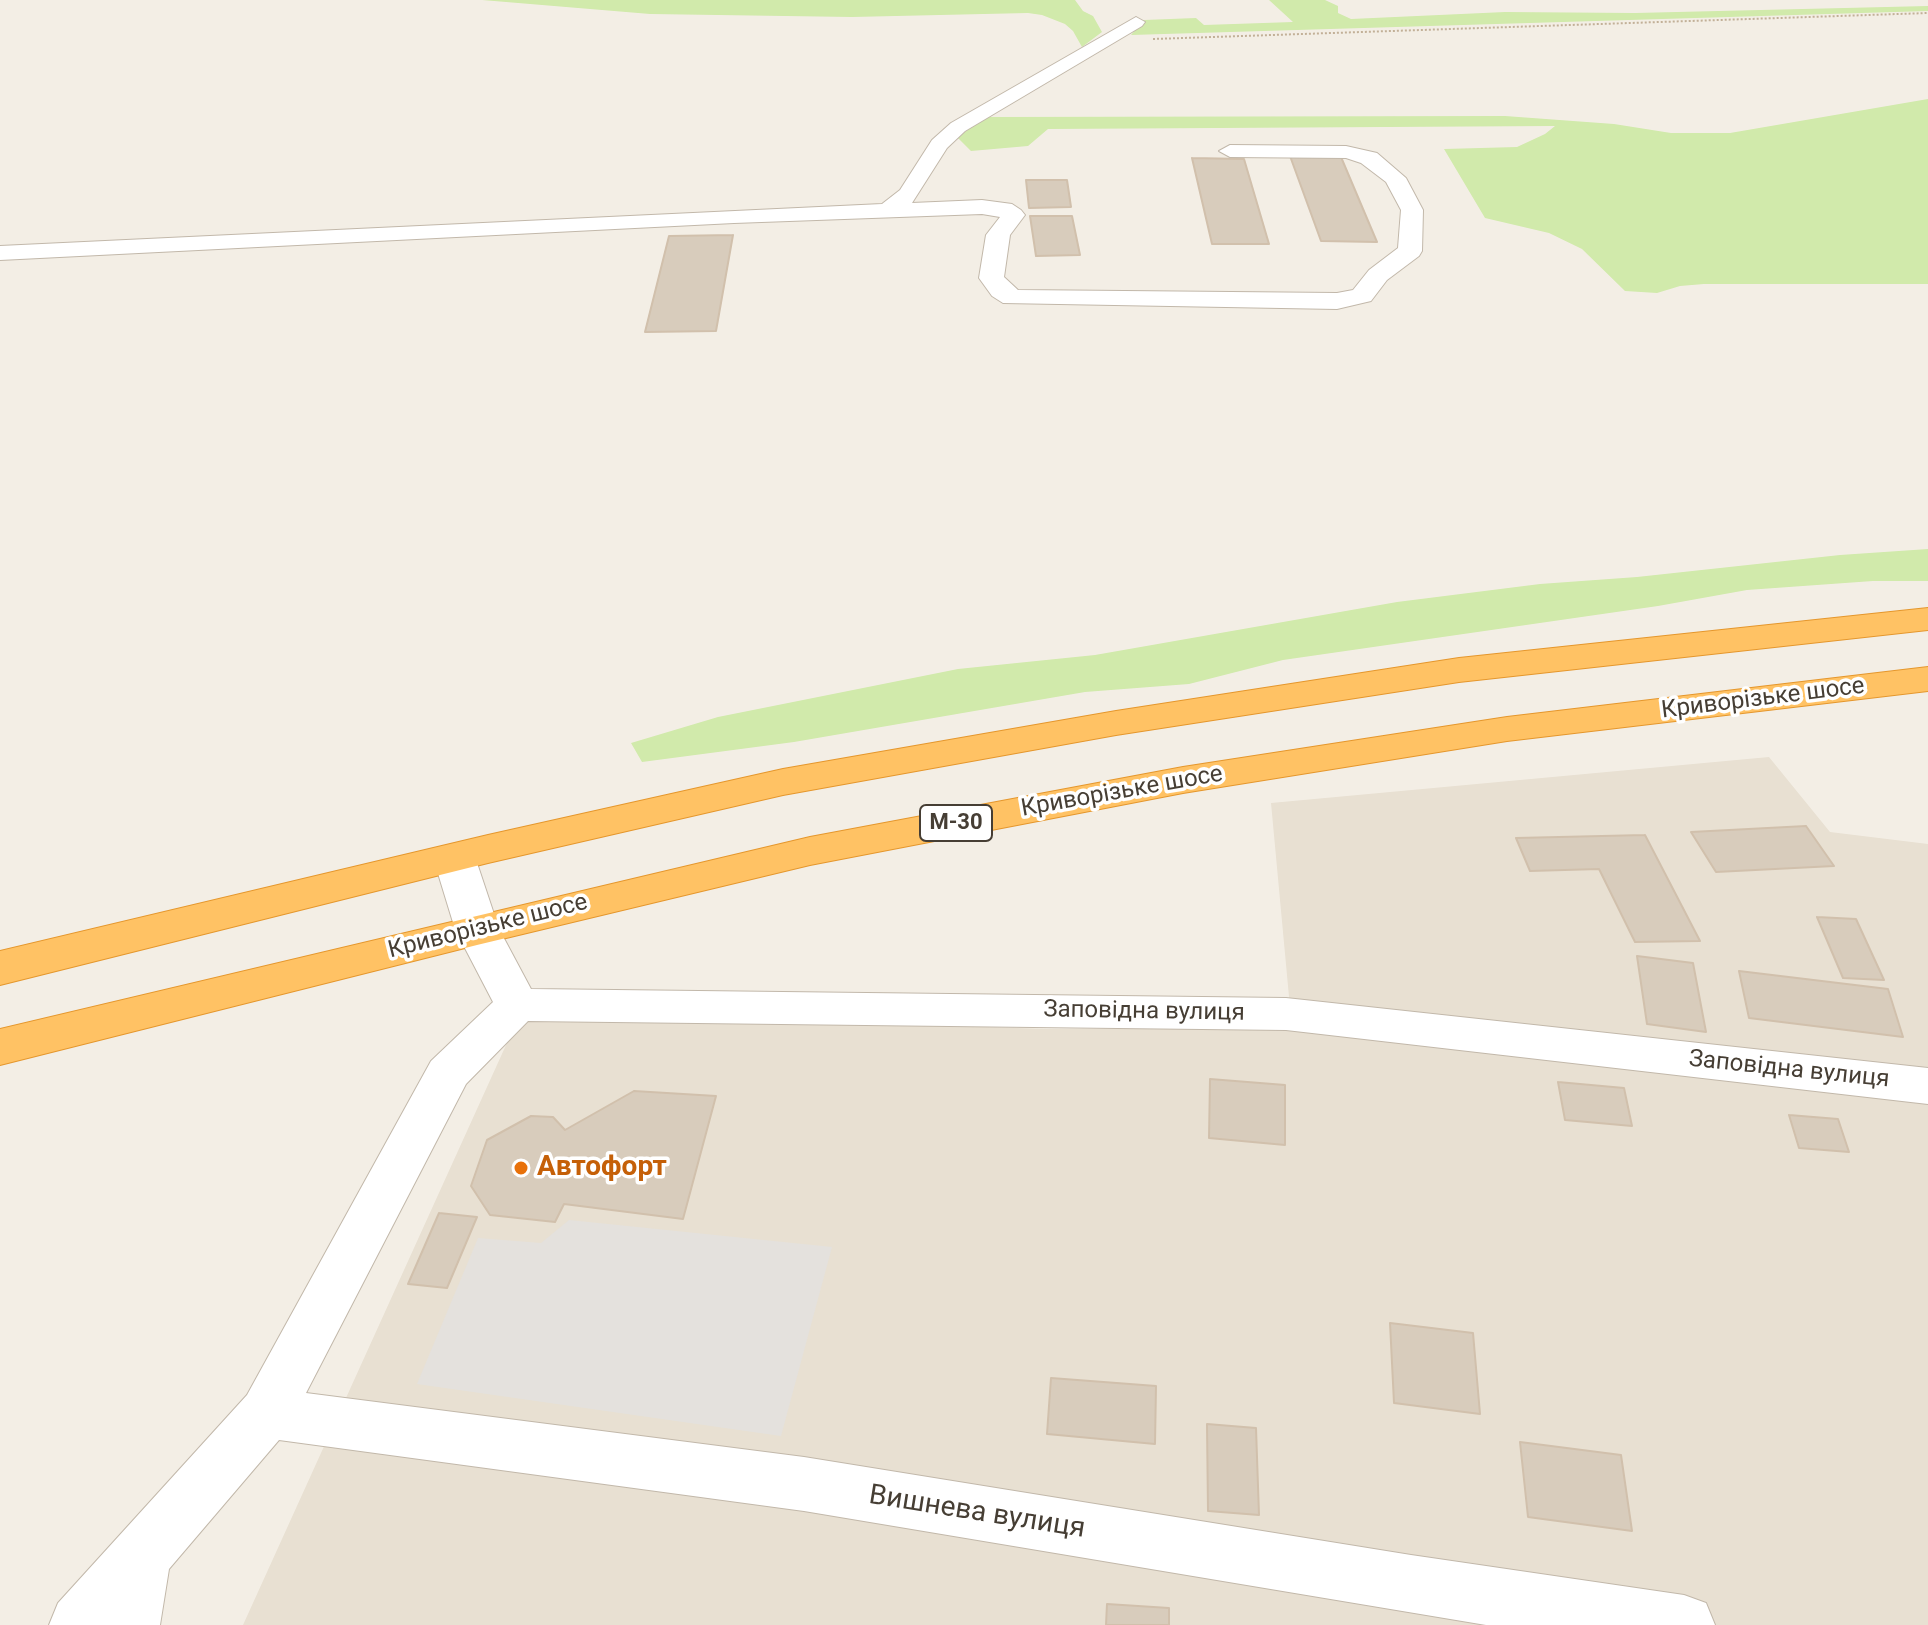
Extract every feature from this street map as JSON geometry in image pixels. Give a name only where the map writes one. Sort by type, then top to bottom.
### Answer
[{"type":"highway","points":[[0,968],[454,857],[783,782],[1116,723],[1459,670],[1928,619]]},
{"type":"highway","name":"Криворізьке шосе","points":[[0,1047],[477,929],[810,851],[1183,780],[1507,729],[1928,679]]},
{"type":"street","points":[[887,211],[909,194],[939,144],[958,127],[1136,22]]},
{"type":"street","points":[[0,253],[887,211],[1004,209],[1013,215],[998,235],[991,278],[1012,298],[1051,301],[1140,297],[1337,301],[1362,296],[1378,275],[1410,251],[1412,210],[1395,178],[1369,158],[1346,152],[1230,151]]},
{"type":"street","points":[[80,1625],[267,1413],[448,1073],[517,1005],[477,929],[454,857]]},
{"type":"street","name":"Заповідна вулиця","points":[[517,1005],[1286,1014],[1928,1086]]},
{"type":"street","name":"Вишнева вулиця","points":[[267,1413],[804,1484],[1411,1584],[1684,1625]]},
{"type":"street","points":[[129,1625],[140,1557]]},
{"type":"path","points":[[1104,40],[1928,13]]},
{"type":"shaded area","points":[[1769,757],[1830,832],[1928,844],[1928,1625],[243,1625],[521,1012],[1047,1029],[1292,1029],[1271,803]]},
{"type":"shaded area","points":[[569,1220],[832,1247],[781,1436],[417,1384],[478,1238],[541,1243]]},
{"type":"green space","points":[[482,0],[1075,0],[1083,11],[1093,16],[1102,32],[1082,47],[1065,24],[1028,13],[852,17],[650,14]]},
{"type":"green space","points":[[1269,0],[1325,0],[1338,6],[1338,13],[1351,19],[1505,12],[1635,13],[1928,6],[1928,11],[1131,35],[1144,20],[1196,18],[1204,25],[1293,22]]},
{"type":"green space","points":[[1928,99],[1928,284],[1704,284],[1680,286],[1657,293],[1625,291],[1582,249],[1549,233],[1485,218],[1444,149],[1517,147],[1555,126],[1048,129],[1028,146],[971,151],[957,137],[987,117],[1505,116],[1614,124],[1671,133],[1730,133]]},
{"type":"green space","points":[[1928,549],[1928,581],[1873,581],[1747,590],[1658,606],[1283,660],[1189,684],[1085,692],[794,742],[642,762],[631,743],[718,717],[958,669],[1095,655],[1397,602],[1540,584]]},
{"type":"building","points":[[1290,156],[1341,157],[1377,242],[1321,241]]},
{"type":"building","points":[[1192,158],[1244,159],[1269,244],[1212,244]]},
{"type":"building","points":[[1026,180],[1067,180],[1071,207],[1029,208]]},
{"type":"building","points":[[1030,216],[1072,216],[1080,255],[1036,256]]},
{"type":"building","points":[[733,235],[716,331],[645,332],[669,236]]},
{"type":"building","points":[[1806,826],[1834,866],[1716,872],[1691,832]]},
{"type":"building","points":[[1645,835],[1700,941],[1635,942],[1599,869],[1530,871],[1516,838]]},
{"type":"building","points":[[1817,917],[1856,919],[1884,980],[1843,978]]},
{"type":"building","points":[[1637,956],[1693,963],[1706,1032],[1647,1024]]},
{"type":"building","points":[[1739,971],[1888,989],[1903,1037],[1749,1018]]},
{"type":"building","points":[[1210,1079],[1285,1085],[1285,1145],[1209,1138]]},
{"type":"building","points":[[1558,1082],[1624,1088],[1632,1126],[1565,1120]]},
{"type":"building","points":[[634,1091],[716,1096],[683,1219],[564,1204],[555,1222],[490,1215],[471,1186],[487,1140],[531,1116],[553,1117],[565,1130]]},
{"type":"building","points":[[1789,1115],[1838,1119],[1849,1152],[1799,1148]]},
{"type":"building","points":[[439,1213],[477,1217],[447,1288],[408,1284]]},
{"type":"building","points":[[1390,1323],[1473,1333],[1480,1414],[1394,1403]]},
{"type":"building","points":[[1051,1378],[1156,1386],[1155,1444],[1047,1434]]},
{"type":"building","points":[[1207,1424],[1256,1428],[1259,1515],[1208,1511]]},
{"type":"building","points":[[1520,1442],[1621,1455],[1632,1531],[1528,1517]]},
{"type":"building","points":[[1107,1604],[1169,1608],[1169,1625],[1106,1625]]},
{"type":"place","name":"Автофорт","points":[[521,1168]]}]
